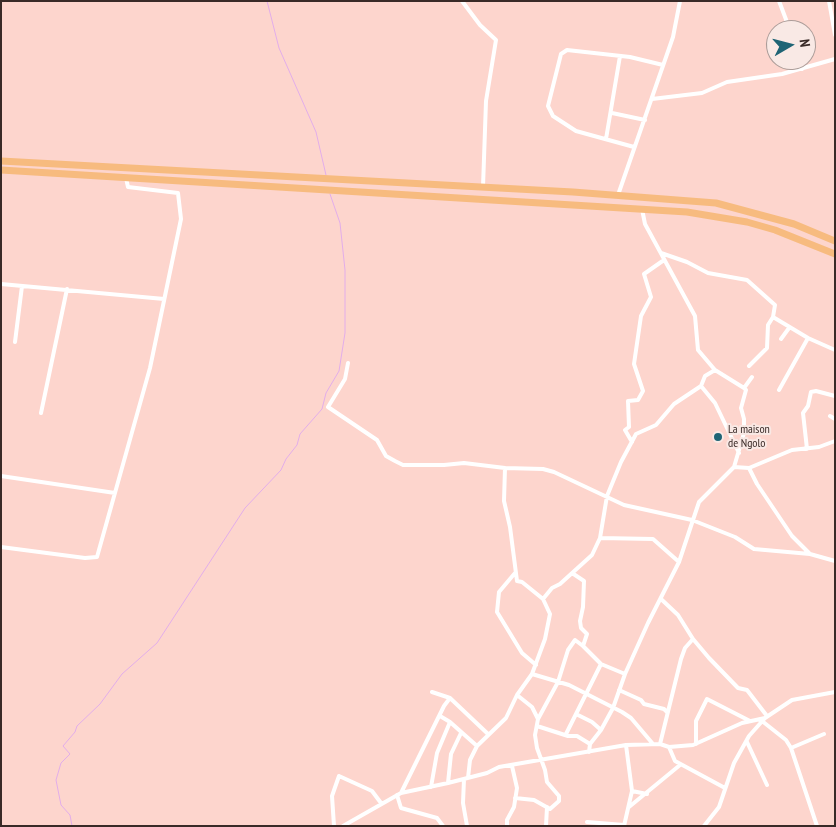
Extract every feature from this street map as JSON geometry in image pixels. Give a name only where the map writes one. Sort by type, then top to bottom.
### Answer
[{"type":"highway","points":[[1,161],[618,195],[725,205],[794,224],[835,241]]},
{"type":"highway","points":[[1,170],[126,176],[315,190],[687,212],[746,222],[775,230],[835,254]]},
{"type":"street","points":[[462,1],[480,26],[496,40],[486,101],[483,187]]},
{"type":"street","points":[[618,195],[672,37],[680,1]]},
{"type":"street","points":[[779,1],[786,20]]},
{"type":"street","points":[[829,1],[835,35]]},
{"type":"street","points":[[634,148],[576,130],[560,123],[553,116],[548,106],[559,60],[564,51],[620,56],[663,65]]},
{"type":"street","points":[[606,139],[612,113],[620,56]]},
{"type":"street","points":[[816,65],[835,59]]},
{"type":"street","points":[[652,99],[702,93],[727,82],[796,70]]},
{"type":"street","points":[[612,113],[645,120]]},
{"type":"street","points":[[1,547],[85,558],[97,557],[150,368],[181,219],[179,195],[174,191],[128,187],[126,176]]},
{"type":"street","points":[[588,752],[590,744],[601,730],[613,708],[624,674],[679,562],[698,502],[734,467],[744,433],[743,409],[746,390],[715,370],[698,350],[695,316],[646,224],[642,208]]},
{"type":"street","points":[[661,253],[708,273],[747,280],[775,304],[773,317],[768,325],[767,348],[749,366]]},
{"type":"street","points":[[632,442],[625,430],[629,427],[628,401],[638,400],[643,391],[634,364],[641,316],[651,296],[644,275],[664,260]]},
{"type":"street","points":[[1,284],[164,299]]},
{"type":"street","points":[[15,342],[22,286]]},
{"type":"street","points":[[41,413],[67,289]]},
{"type":"street","points":[[773,317],[788,328],[835,350]]},
{"type":"street","points":[[781,339],[788,328]]},
{"type":"street","points":[[779,390],[808,338]]},
{"type":"street","points":[[348,363],[345,379],[328,407],[377,440],[386,456],[395,462],[403,464],[444,465],[464,463],[546,470],[624,505],[692,520],[735,537],[754,549],[810,554],[835,560]]},
{"type":"street","points":[[543,599],[552,588],[574,572],[592,555],[600,538],[607,496],[621,462],[636,434],[656,424],[674,404],[701,386],[706,376],[715,370]]},
{"type":"street","points":[[744,388],[752,377]]},
{"type":"street","points":[[701,386],[716,404],[739,453]]},
{"type":"street","points":[[807,449],[803,413],[808,406],[811,392],[816,390],[835,396]]},
{"type":"street","points":[[830,416],[835,419]]},
{"type":"street","points":[[734,467],[749,468],[792,450],[807,449],[835,441]]},
{"type":"street","points":[[462,826],[467,826],[463,802],[470,760],[477,746],[506,718],[517,695],[532,674],[545,639],[550,614],[543,599],[517,580],[510,527],[504,501],[505,468]]},
{"type":"street","points":[[749,468],[757,484],[792,536],[810,554]]},
{"type":"street","points":[[1,476],[115,493]]},
{"type":"street","points":[[600,538],[653,540],[679,562]]},
{"type":"street","points":[[574,572],[584,581],[583,607],[580,620],[581,628],[587,634],[583,646]]},
{"type":"street","points":[[515,573],[499,592],[497,612],[522,653],[536,665]]},
{"type":"street","points":[[661,598],[678,615],[693,639],[738,688],[747,690],[765,718],[786,740],[791,748],[817,826]]},
{"type":"street","points":[[660,744],[681,659],[685,648],[693,639]]},
{"type":"street","points":[[515,798],[534,800],[547,807],[554,807],[560,797],[547,782],[536,739],[537,726],[538,719],[558,682],[568,650],[575,640],[601,664],[624,674]]},
{"type":"street","points":[[566,734],[601,664]]},
{"type":"street","points":[[532,674],[585,693],[631,718],[654,744]]},
{"type":"street","points":[[619,690],[641,700],[644,704],[664,709],[667,712]]},
{"type":"street","points":[[432,692],[450,698],[488,734]]},
{"type":"street","points":[[704,826],[718,807],[734,763],[749,736],[765,718],[792,700],[835,692]]},
{"type":"street","points":[[517,695],[532,707],[538,719]]},
{"type":"street","points":[[443,826],[437,818],[401,808],[399,794],[450,698]]},
{"type":"street","points":[[696,744],[696,721],[707,699],[750,721]]},
{"type":"street","points":[[576,714],[592,722],[601,730]]},
{"type":"street","points":[[440,716],[450,722],[477,746]]},
{"type":"street","points":[[343,826],[399,794],[448,783],[499,767],[626,744],[642,746],[660,744],[669,747],[696,744],[750,721],[765,718]]},
{"type":"street","points":[[431,787],[437,753],[450,722]]},
{"type":"street","points":[[537,726],[577,736],[590,744]]},
{"type":"street","points":[[448,783],[451,754],[461,733]]},
{"type":"street","points":[[791,748],[824,734]]},
{"type":"street","points":[[747,742],[767,785]]},
{"type":"street","points":[[586,822],[624,825],[630,807],[632,791],[626,744]]},
{"type":"street","points":[[669,747],[672,757],[680,765],[725,788]]},
{"type":"street","points":[[630,807],[680,765]]},
{"type":"street","points":[[507,826],[507,820],[513,811],[517,785],[512,766]]},
{"type":"street","points":[[334,826],[332,796],[339,776],[372,791],[382,803]]},
{"type":"street","points":[[632,791],[647,794]]},
{"type":"street","points":[[546,826],[547,807]]},
{"type":"waterway","points":[[267,1],[279,48],[316,132],[326,175]]},
{"type":"waterway","points":[[72,826],[70,815],[61,805],[56,780],[61,763],[70,754],[63,746],[75,732],[77,726],[100,704],[122,674],[157,643],[245,508],[281,470],[286,459],[297,445],[300,434],[322,409],[326,393],[339,371],[345,333],[345,270],[340,223],[330,194]]},
{"type":"place","name":"La maison de Ngolo","points":[[718,437]]}]
